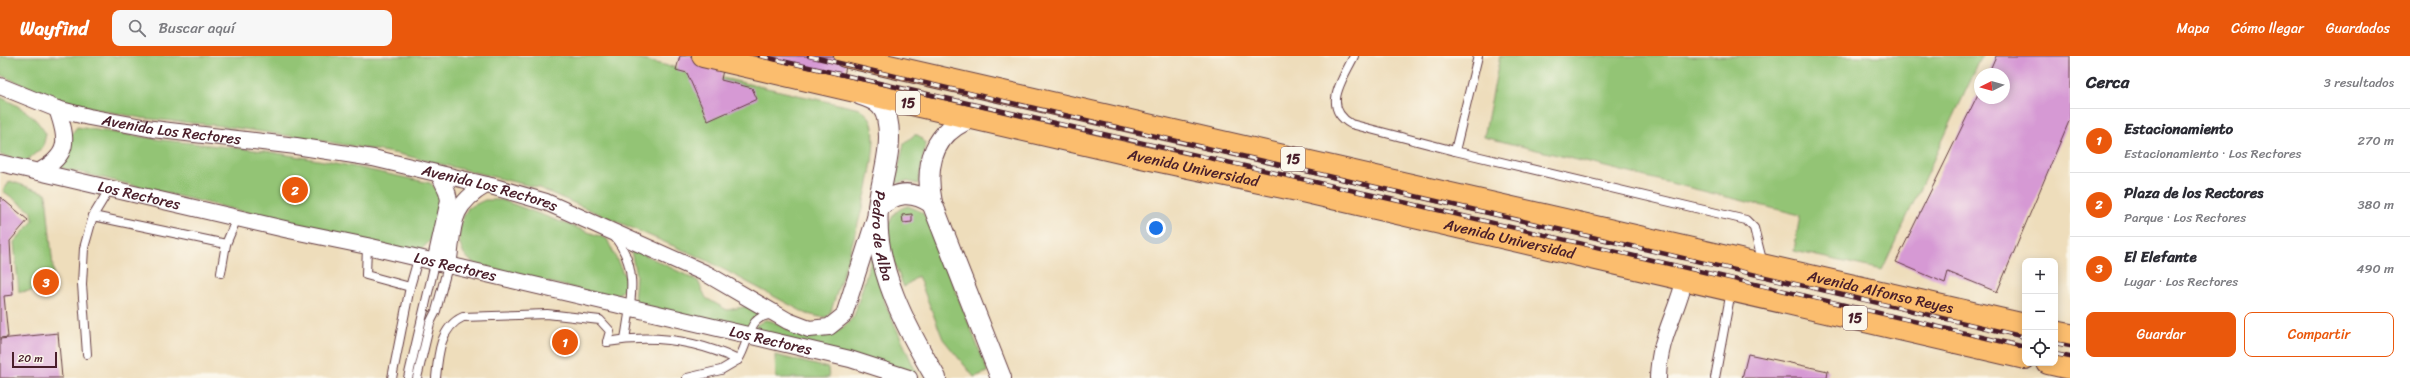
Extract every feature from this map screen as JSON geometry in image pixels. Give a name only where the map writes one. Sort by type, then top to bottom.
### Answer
[{"type":"highway","name":"Avenida Universidad","points":[[703,56],[841,89],[974,117],[1146,158],[1685,278]]},
{"type":"highway","name":"Avenida Universidad","points":[[845,56],[1736,260]]},
{"type":"highway","points":[[1455,226],[1574,223]]},
{"type":"highway","name":"Avenida Alfonso Reyes","points":[[1736,260],[2022,324]]},
{"type":"highway","name":"Avenida Alfonso Reyes","points":[[1685,278],[2022,357]]},
{"type":"highway","points":[[2058,333],[2070,336]]},
{"type":"highway","points":[[2058,365],[2070,368]]},
{"type":"street","name":"Avenida Los Rectores","points":[[0,86],[57,109],[153,129],[296,146],[373,158],[486,185],[546,202],[707,274],[788,321],[809,329],[829,327],[840,320],[848,307],[878,208]]},
{"type":"street","name":"Pedro de Alba","points":[[841,89],[874,99],[883,107],[887,117],[888,147],[878,208],[880,246],[895,299],[912,337],[936,378]]},
{"type":"street","points":[[38,172],[60,156],[64,148],[65,137],[57,109]]},
{"type":"street","points":[[974,117],[959,122],[938,143],[930,170],[929,186],[932,203],[1001,378]]},
{"type":"street","name":"Los Rectores","points":[[0,163],[237,218],[367,246],[441,265],[872,365],[909,378]]},
{"type":"street","points":[[439,174],[447,191],[449,200],[441,265]]},
{"type":"street","points":[[441,265],[459,207],[471,194],[486,185]]},
{"type":"street","points":[[878,208],[887,200],[902,194],[916,195],[932,203]]},
{"type":"street","points":[[1658,378],[1662,343],[1680,301],[1685,278]]},
{"type":"lane","points":[[1354,56],[1336,92],[1336,110],[1342,120],[1351,124],[1455,151],[1746,220],[1754,228],[1764,266]]},
{"type":"lane","points":[[1455,151],[1478,56]]},
{"type":"lane","points":[[87,354],[82,284],[84,248],[93,216],[110,188]]},
{"type":"lane","points":[[93,216],[226,244]]},
{"type":"lane","points":[[221,272],[226,244],[237,218]]},
{"type":"lane","points":[[607,229],[617,240],[629,265],[633,286],[625,339]]},
{"type":"lane","points":[[367,246],[366,275],[410,287]]},
{"type":"lane","points":[[392,378],[410,287],[418,259]]},
{"type":"lane","points":[[408,378],[441,265]]},
{"type":"lane","points":[[417,378],[430,323],[436,311],[441,265]]},
{"type":"lane","points":[[1714,378],[1731,289]]},
{"type":"lane","points":[[436,378],[438,355],[447,328],[463,317],[547,314],[600,320],[610,331],[607,342],[625,339],[665,338],[698,344],[738,360]]},
{"type":"lane","points":[[687,378],[721,370],[738,360],[749,337],[754,322],[759,317],[781,316]]},
{"type":"green space","points":[[0,56],[624,56],[860,109],[869,117],[872,123],[874,140],[872,162],[860,216],[831,311],[827,317],[820,317],[807,314],[706,260],[539,188],[399,154],[223,126],[141,118],[105,111],[53,97],[0,75]]},
{"type":"green space","points":[[1500,56],[1982,56],[1976,68],[1974,68],[1974,73],[1882,270],[1794,251],[1800,215],[1484,137]]},
{"type":"green space","points":[[0,97],[32,116],[46,134],[43,147],[26,161],[0,155]]},
{"type":"green space","points":[[77,127],[163,140],[264,151],[336,163],[430,183],[437,190],[440,199],[441,209],[439,220],[436,230],[430,240],[423,248],[415,253],[57,167],[69,137]]},
{"type":"green space","points":[[914,135],[918,135],[926,143],[918,184],[906,181],[895,183],[904,144]]},
{"type":"green space","points":[[10,181],[46,193],[55,289],[19,292],[14,242],[33,221],[32,212],[3,191]]},
{"type":"green space","points":[[485,200],[502,200],[607,239],[627,281],[623,291],[611,297],[477,265],[464,254],[459,240],[461,224],[468,208]]},
{"type":"green space","points":[[908,206],[922,212],[928,221],[988,372],[974,377],[943,339],[918,276],[904,287],[892,255],[889,242],[889,230],[891,220],[897,211]]},
{"type":"green space","points":[[633,249],[698,281],[706,298],[727,310],[749,306],[761,313],[753,319],[748,331],[634,304],[636,275],[631,251]]},
{"type":"green space","points":[[872,256],[885,303],[916,372],[914,374],[753,332],[755,326],[765,320],[769,320],[792,332],[813,336],[828,334],[843,327],[854,316]]},
{"type":"green space","points":[[775,355],[828,368],[829,378],[776,378]]},
{"type":"building","points":[[680,56],[848,56],[841,91],[724,64],[721,80],[752,88],[757,99],[708,121],[687,73],[676,70]]},
{"type":"building","points":[[1996,56],[2070,56],[2070,119],[1997,292],[1948,272],[1945,283],[1896,262],[1974,102],[1974,104],[2010,104],[2010,68],[1991,68]]},
{"type":"building","points":[[0,197],[28,220],[10,241],[13,295],[4,296],[8,337],[0,338]]},
{"type":"building","points":[[912,214],[912,222],[903,223],[902,215]]},
{"type":"building","points":[[58,333],[62,378],[0,378],[0,339]]},
{"type":"building","points":[[1748,354],[1828,371],[1827,378],[1742,378]]},
{"type":"railway","points":[[760,56],[1399,201],[2022,346]]},
{"type":"railway","points":[[809,56],[2022,336]]},
{"type":"railway","points":[[2058,344],[2070,346]]},
{"type":"railway","points":[[2058,355],[2070,357]]},
{"type":"place","name":"Plaza de los Rectores","points":[[295,190]]},
{"type":"place","name":"El Elefante","points":[[46,282]]},
{"type":"place","name":"Estacionamiento","points":[[565,342]]}]
